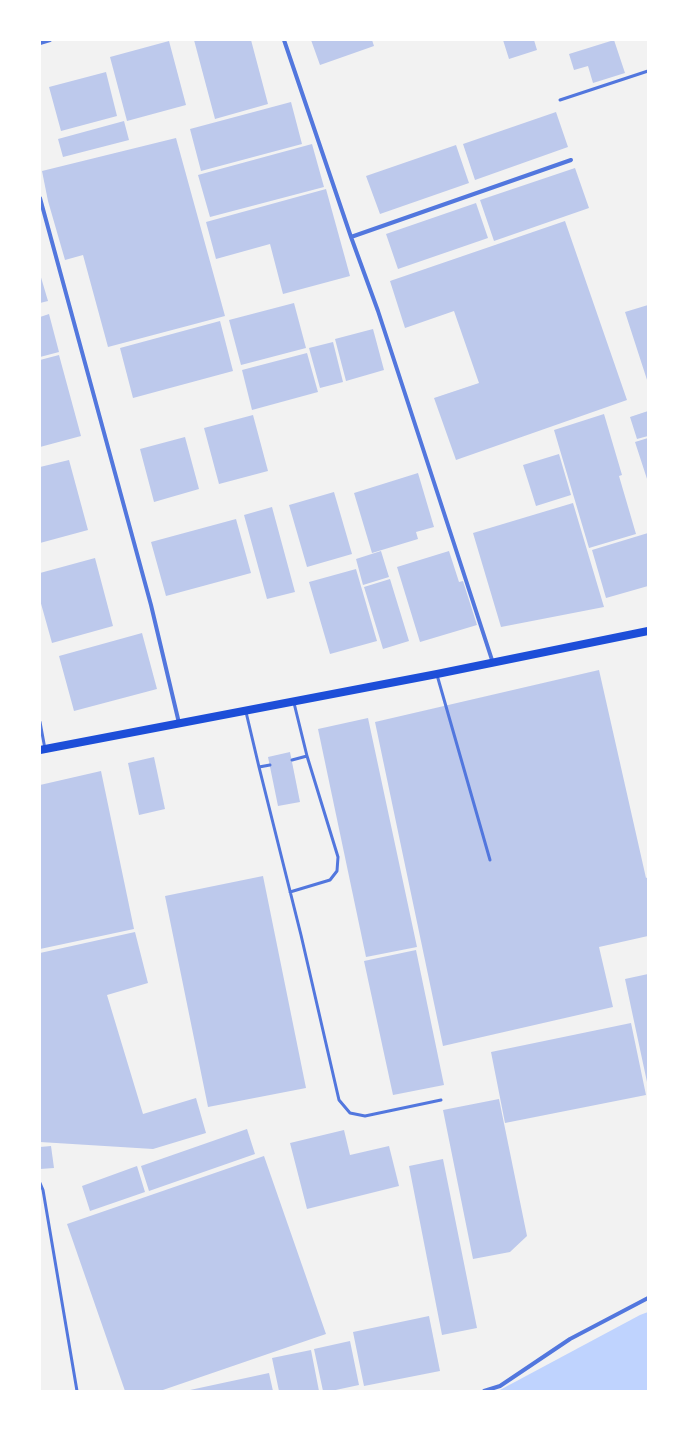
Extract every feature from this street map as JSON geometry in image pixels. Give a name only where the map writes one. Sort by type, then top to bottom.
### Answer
[{"type":"main road","points":[[43,749],[437,674],[648,631]]},
{"type":"street","points":[[40,43],[50,40]]},
{"type":"street","points":[[284,40],[378,311],[493,663]]},
{"type":"street","points":[[351,236],[571,160]]},
{"type":"street","points":[[40,198],[151,605],[179,723]]},
{"type":"street","points":[[484,1391],[500,1386],[570,1339],[648,1298]]},
{"type":"lane","points":[[560,100],[648,71]]},
{"type":"lane","points":[[437,674],[490,860]]},
{"type":"lane","points":[[290,892],[330,880],[337,871],[338,857],[307,756],[293,702]]},
{"type":"lane","points":[[246,710],[339,1100],[350,1113],[365,1116],[441,1100]]},
{"type":"lane","points":[[40,722],[43,749]]},
{"type":"lane","points":[[292,760],[307,756]]},
{"type":"lane","points":[[259,767],[270,764]]},
{"type":"lane","points":[[40,1184],[43,1190],[77,1391]]},
{"type":"water","points":[[648,1312],[648,1391],[498,1391],[640,1315]]},
{"type":"building","points":[[194,40],[251,40],[268,104],[215,119]]},
{"type":"building","points":[[311,40],[372,40],[374,46],[320,65]]},
{"type":"building","points":[[503,40],[534,40],[537,50],[509,59]]},
{"type":"building","points":[[614,40],[625,73],[593,83],[588,66],[574,70],[569,54]]},
{"type":"building","points":[[169,41],[186,105],[127,121],[110,57]]},
{"type":"building","points":[[106,72],[117,116],[61,131],[49,87]]},
{"type":"building","points":[[291,102],[302,144],[201,171],[190,129]]},
{"type":"building","points":[[556,112],[568,147],[475,180],[463,144]]},
{"type":"building","points":[[124,121],[129,140],[63,157],[58,139]]},
{"type":"building","points":[[176,138],[225,316],[108,347],[83,255],[65,260],[48,201],[42,171]]},
{"type":"building","points":[[312,144],[324,187],[210,217],[198,175]]},
{"type":"building","points":[[456,145],[469,183],[380,214],[366,176]]},
{"type":"building","points":[[575,168],[589,208],[494,241],[480,200]]},
{"type":"building","points":[[326,189],[350,276],[283,294],[270,244],[216,259],[206,222]]},
{"type":"building","points":[[476,203],[488,238],[398,269],[386,234]]},
{"type":"building","points":[[565,221],[627,400],[456,460],[434,398],[479,383],[454,311],[405,328],[390,281]]},
{"type":"building","points":[[40,274],[48,301],[40,303]]},
{"type":"building","points":[[294,303],[306,348],[241,365],[229,320]]},
{"type":"building","points":[[648,305],[648,383],[625,312]]},
{"type":"building","points":[[49,314],[59,352],[40,357],[40,317]]},
{"type":"building","points":[[220,321],[233,371],[133,398],[120,348]]},
{"type":"building","points":[[373,329],[384,370],[346,381],[335,339]]},
{"type":"building","points":[[333,342],[343,382],[320,388],[309,348]]},
{"type":"building","points":[[307,353],[318,392],[252,410],[242,370]]},
{"type":"building","points":[[59,355],[81,436],[40,447],[40,360]]},
{"type":"building","points":[[648,411],[648,436],[637,439],[630,417]]},
{"type":"building","points":[[604,414],[622,475],[619,476],[636,534],[589,548],[554,430]]},
{"type":"building","points":[[253,415],[268,471],[219,484],[204,428]]},
{"type":"building","points":[[185,437],[199,489],[154,502],[140,449]]},
{"type":"building","points":[[648,438],[648,482],[635,442]]},
{"type":"building","points":[[559,454],[571,495],[536,506],[523,465]]},
{"type":"building","points":[[69,460],[88,530],[40,543],[40,467]]},
{"type":"building","points":[[418,473],[434,527],[416,532],[418,539],[372,553],[354,493]]},
{"type":"building","points":[[334,492],[352,554],[307,567],[289,505]]},
{"type":"building","points":[[573,503],[604,607],[501,627],[473,533]]},
{"type":"building","points":[[272,507],[295,592],[267,599],[244,515]]},
{"type":"building","points":[[236,519],[251,573],[166,596],[151,542]]},
{"type":"building","points":[[648,533],[648,586],[606,598],[592,550]]},
{"type":"building","points":[[381,551],[389,577],[363,585],[356,559]]},
{"type":"building","points":[[449,551],[459,582],[463,581],[477,625],[420,642],[397,567]]},
{"type":"building","points":[[95,558],[113,626],[52,643],[40,600],[40,573]]},
{"type":"building","points":[[356,569],[377,641],[330,654],[309,582]]},
{"type":"building","points":[[390,579],[409,641],[383,649],[364,587]]},
{"type":"building","points":[[142,633],[157,689],[74,711],[59,656]]},
{"type":"building","points":[[599,670],[646,878],[648,877],[648,936],[599,947],[613,1007],[443,1046],[375,722]]},
{"type":"building","points":[[368,718],[417,947],[366,957],[318,729]]},
{"type":"building","points":[[290,752],[300,802],[278,806],[268,757]]},
{"type":"building","points":[[154,757],[165,809],[139,815],[128,763]]},
{"type":"building","points":[[101,771],[134,929],[40,949],[40,785]]},
{"type":"building","points":[[263,876],[306,1088],[208,1107],[165,896]]},
{"type":"building","points":[[135,932],[148,983],[107,995],[143,1114],[196,1098],[206,1133],[153,1149],[40,1142],[40,953]]},
{"type":"building","points":[[416,950],[444,1085],[393,1095],[364,961]]},
{"type":"building","points":[[648,974],[648,1082],[647,1082],[625,979]]},
{"type":"building","points":[[631,1023],[646,1095],[505,1123],[491,1052]]},
{"type":"building","points":[[499,1099],[527,1236],[510,1252],[473,1259],[443,1110]]},
{"type":"building","points":[[247,1129],[255,1154],[149,1191],[141,1166]]},
{"type":"building","points":[[344,1130],[350,1155],[389,1146],[399,1186],[307,1209],[290,1143]]},
{"type":"building","points":[[51,1146],[54,1168],[40,1169],[40,1147]]},
{"type":"building","points":[[264,1156],[326,1334],[160,1391],[125,1391],[67,1224]]},
{"type":"building","points":[[443,1159],[477,1328],[442,1335],[409,1166]]},
{"type":"building","points":[[137,1166],[145,1192],[90,1211],[82,1186]]},
{"type":"building","points":[[429,1316],[440,1371],[364,1386],[353,1332]]},
{"type":"building","points":[[350,1341],[359,1385],[331,1391],[323,1391],[314,1349]]},
{"type":"building","points":[[311,1350],[319,1391],[279,1391],[272,1358]]},
{"type":"building","points":[[269,1373],[273,1391],[190,1391],[190,1390]]}]
